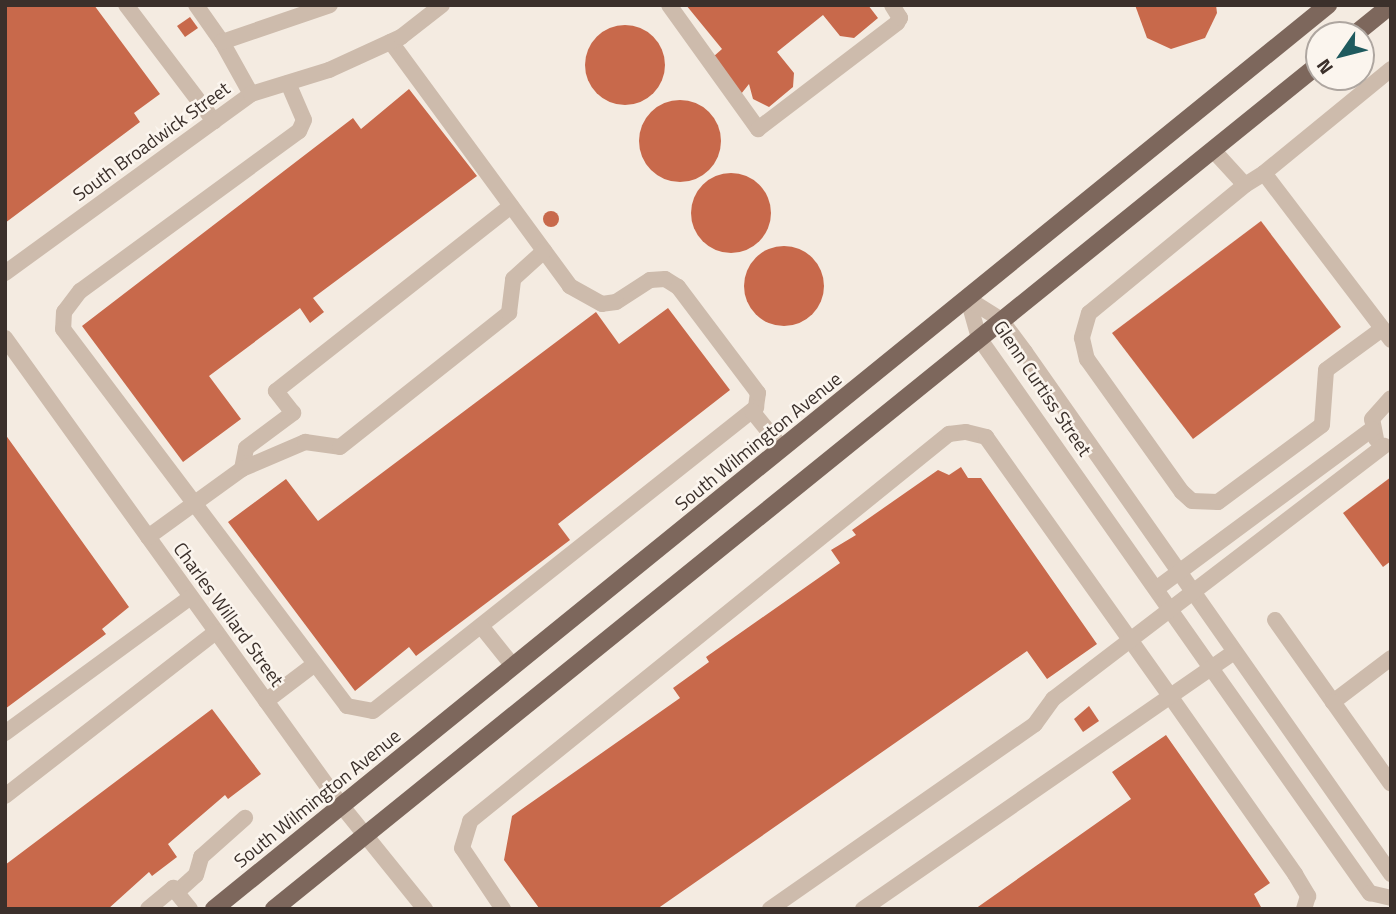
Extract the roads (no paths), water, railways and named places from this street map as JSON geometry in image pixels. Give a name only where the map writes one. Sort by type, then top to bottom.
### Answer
[{"type":"main road","name":"South Wilmington Avenue","points":[[214,909],[1328,5]]},
{"type":"main road","points":[[1371,21],[1391,5]]},
{"type":"main road","points":[[274,909],[1305,75]]},
{"type":"street","points":[[126,5],[214,121]]},
{"type":"street","points":[[196,5],[222,42],[251,94]]},
{"type":"street","points":[[222,42],[330,5]]},
{"type":"street","points":[[669,5],[758,130],[897,23],[900,18],[892,5]]},
{"type":"street","name":"South Broadwick Street","points":[[5,274],[251,94],[288,83],[391,42],[439,6]]},
{"type":"street","points":[[288,83],[304,120],[299,131],[80,291],[64,312],[63,329],[347,706],[373,712],[752,411],[758,393],[678,287],[666,279],[650,280],[615,302],[602,304],[570,286],[391,42]]},
{"type":"street","points":[[1264,173],[1386,335],[1326,370],[1322,425],[1218,502],[1192,501],[1182,492],[1087,359],[1082,338],[1089,313],[1245,185],[1388,79]]},
{"type":"street","points":[[1213,150],[1245,185]]},
{"type":"street","points":[[242,469],[246,448],[293,413],[276,391],[511,206]]},
{"type":"street","points":[[148,537],[196,506],[242,469],[305,442],[340,447],[509,313],[513,279],[544,251]]},
{"type":"street","name":"Glenn Curtiss Street","points":[[968,299],[1001,320],[1391,874]]},
{"type":"street","name":"Glenn Curtiss Street","points":[[968,299],[979,338],[1211,668],[1370,893],[1391,898]]},
{"type":"street","name":"Charles Willard Street","points":[[5,338],[341,805],[425,909]]},
{"type":"street","points":[[1156,589],[1372,429],[1376,409],[1391,398]]},
{"type":"street","points":[[752,411],[782,448]]},
{"type":"street","points":[[769,909],[1035,724],[1053,699],[1173,612],[1387,448],[1372,429]]},
{"type":"street","points":[[503,909],[461,848],[470,821],[949,434],[986,437],[1296,874],[1308,896],[1304,909]]},
{"type":"street","points":[[5,733],[191,597]]},
{"type":"street","points":[[1275,620],[1391,784]]},
{"type":"street","points":[[481,626],[513,666]]},
{"type":"street","points":[[5,796],[216,632]]},
{"type":"street","points":[[863,909],[1234,652]]},
{"type":"street","points":[[1333,702],[1391,658]]},
{"type":"street","points":[[266,701],[316,663]]},
{"type":"street","points":[[177,892],[196,875],[201,857],[246,818]]},
{"type":"street","points":[[148,909],[173,888],[190,909]]}]
